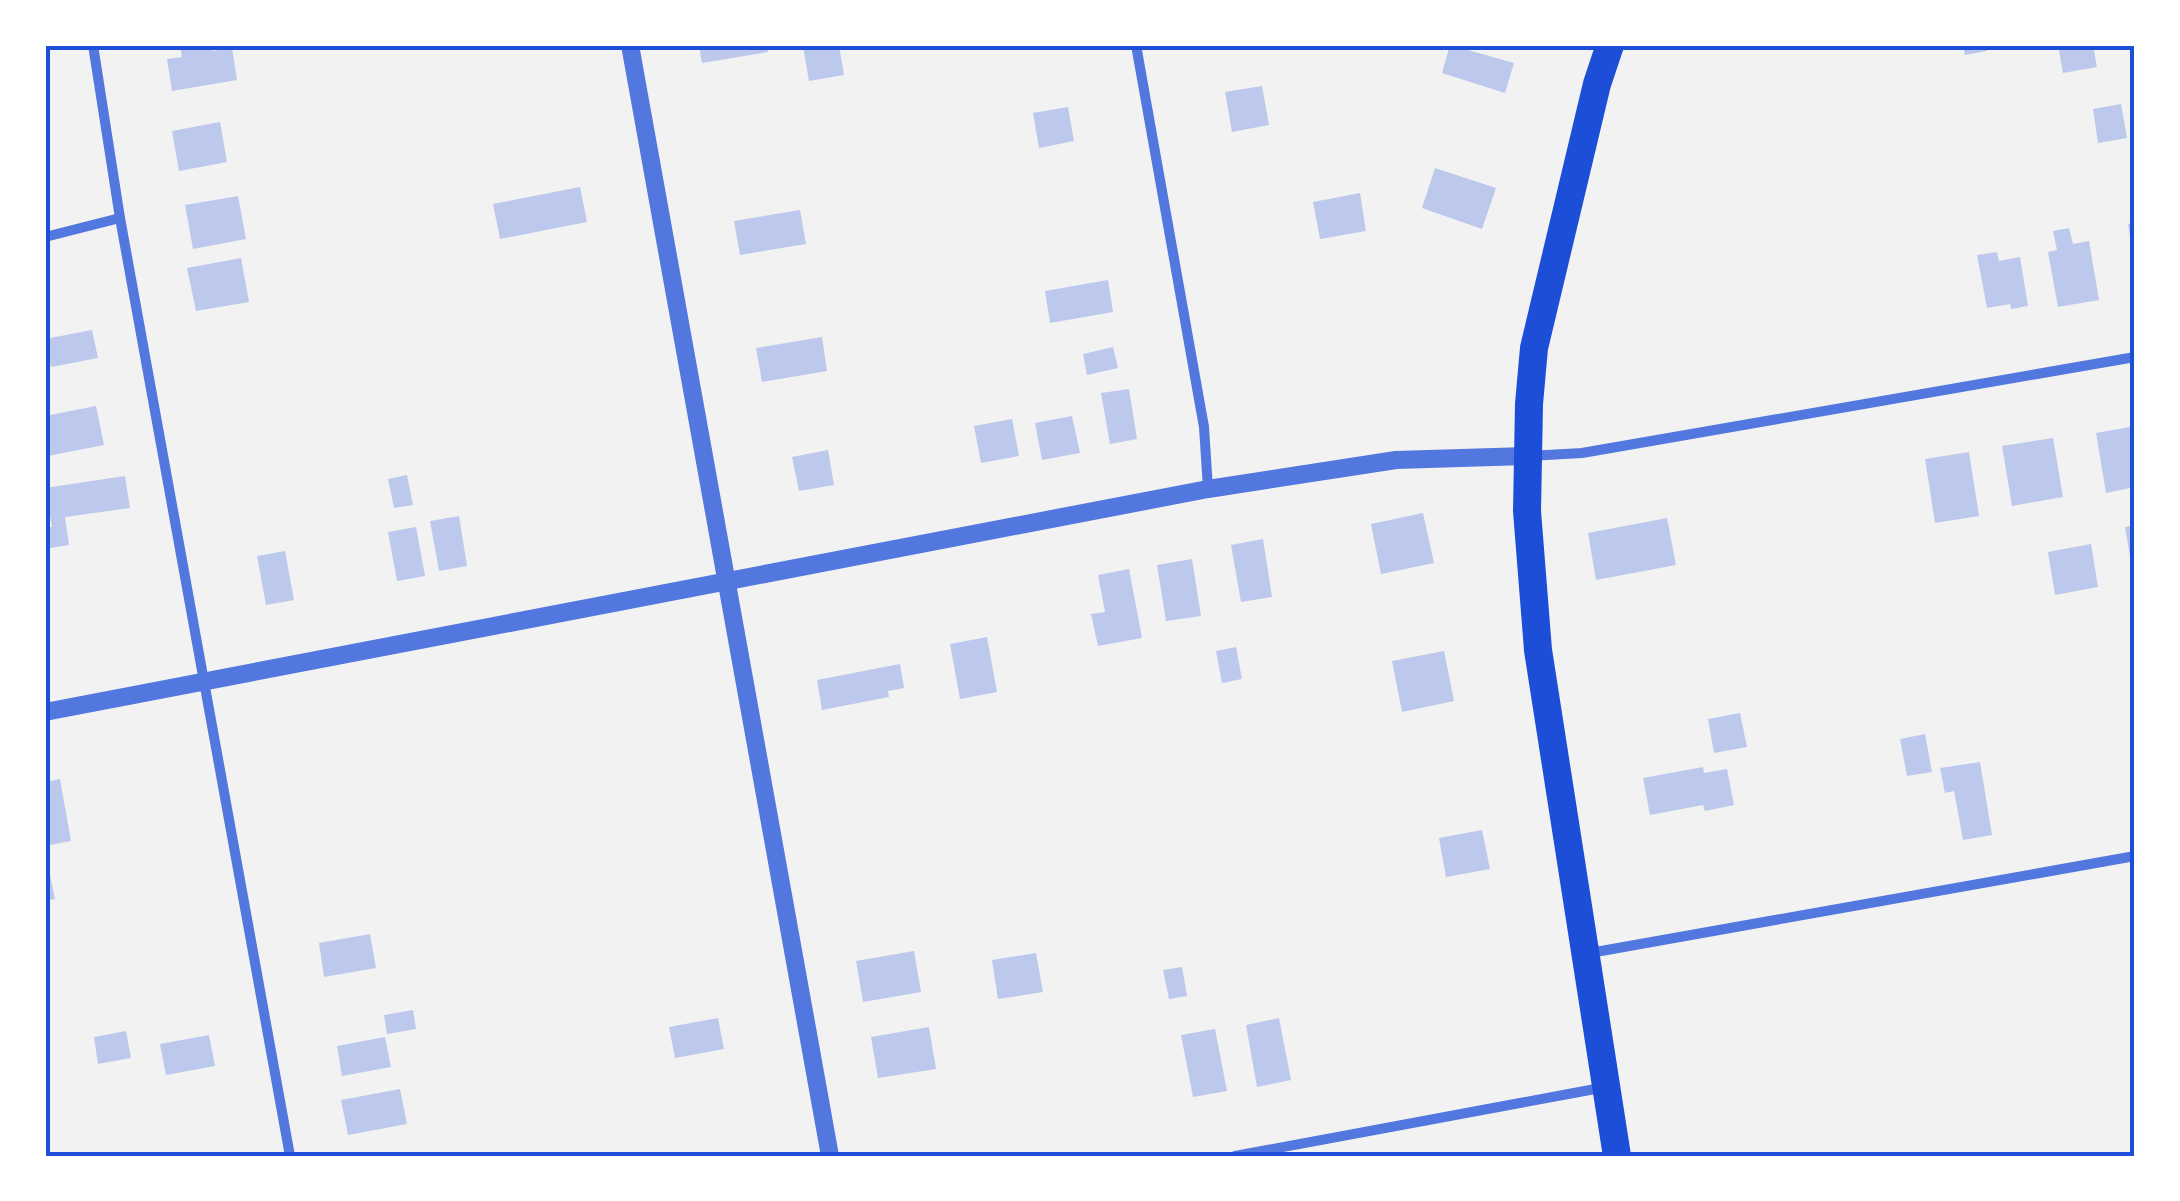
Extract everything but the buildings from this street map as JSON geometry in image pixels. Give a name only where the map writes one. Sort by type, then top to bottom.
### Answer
[{"type":"highway","points":[[1610,45],[1597,84],[1534,348],[1527,456],[1531,584],[1538,650],[1617,1156]]},
{"type":"street","points":[[92,45],[290,1156]]},
{"type":"street","points":[[630,45],[830,1156]]},
{"type":"street","points":[[1136,45],[1204,426],[1208,489]]},
{"type":"street","points":[[45,238],[120,218]]},
{"type":"street","points":[[45,712],[1208,489],[1396,460],[1582,453],[2135,357]]},
{"type":"street","points":[[1587,954],[2135,856]]},
{"type":"street","points":[[1235,1156],[1607,1087]]}]
